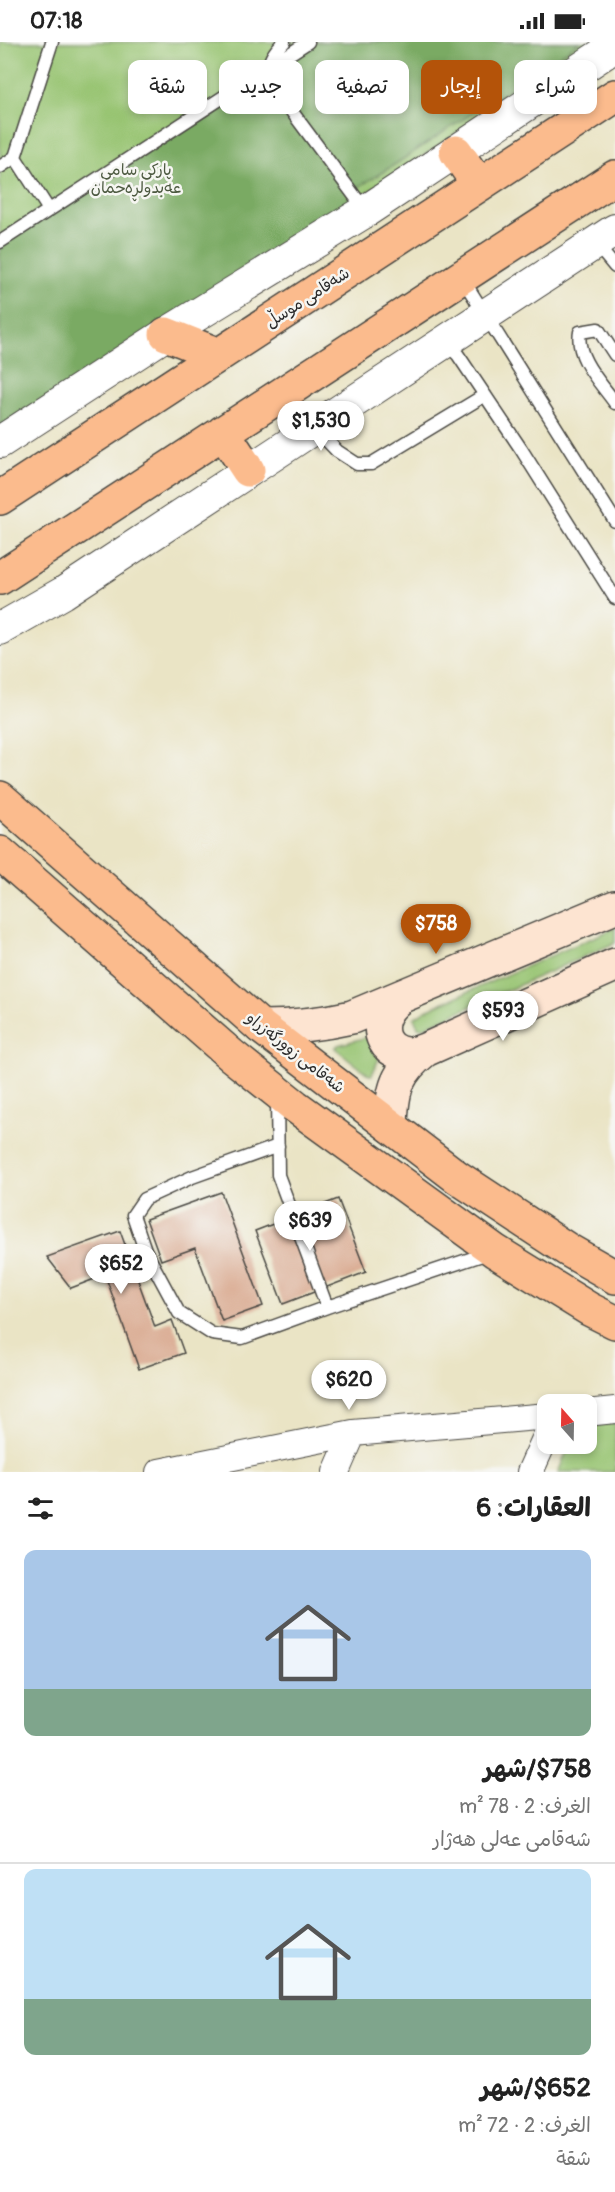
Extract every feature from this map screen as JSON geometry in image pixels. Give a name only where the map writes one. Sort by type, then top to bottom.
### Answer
[{"type":"main road","name":"شەقامی موسڵ","points":[[0,498],[615,96]]},
{"type":"main road","points":[[456,152],[479,185]]},
{"type":"main road","points":[[0,578],[615,177]]},
{"type":"main road","points":[[166,334],[219,355]]},
{"type":"main road","points":[[223,432],[248,471]]},
{"type":"main road","name":"شەقامی زوورگەزراو","points":[[0,798],[261,1027],[457,1177],[568,1250],[615,1276]]},
{"type":"main road","points":[[0,853],[231,1055],[277,1091],[365,1158],[495,1251],[589,1309],[615,1322]]},
{"type":"main road","points":[[261,1027],[321,1024],[352,1017],[615,907]]},
{"type":"main road","points":[[399,999],[385,1012],[382,1021],[384,1039],[390,1047],[407,1055],[416,1054],[615,965]]},
{"type":"main road","points":[[391,1126],[392,1100],[398,1081],[408,1064],[425,1050]]},
{"type":"street","points":[[0,442],[166,334],[366,211],[615,46]]},
{"type":"street","points":[[0,629],[63,593],[605,236]]},
{"type":"street","points":[[597,1412],[615,1410]]},
{"type":"street","points":[[159,1472],[353,1433],[537,1417]]},
{"type":"street","points":[[336,1472],[353,1433]]},
{"type":"street","points":[[530,1472],[538,1454]]},
{"type":"lane","points":[[0,167],[15,157],[52,42]]},
{"type":"lane","points":[[271,60],[284,42]]},
{"type":"lane","points":[[282,60],[308,42]]},
{"type":"lane","points":[[0,242],[219,101]]},
{"type":"lane","points":[[293,114],[366,211]]},
{"type":"lane","points":[[15,157],[48,210]]},
{"type":"lane","points":[[605,236],[615,267]]},
{"type":"lane","points":[[461,277],[615,521]]},
{"type":"lane","points":[[615,355],[598,329],[580,332],[582,355],[615,404]]},
{"type":"lane","points":[[444,341],[458,355],[521,448],[615,598]]},
{"type":"lane","points":[[314,427],[337,451],[357,465],[371,464],[485,395]]},
{"type":"lane","points":[[277,1091],[278,1175],[327,1307]]},
{"type":"lane","points":[[278,1146],[192,1177],[144,1199],[133,1215],[145,1250],[179,1313],[212,1334],[242,1338],[495,1251]]},
{"type":"green space","name":"پارکی سامی عەبدولڕەحمان","points":[[0,42],[593,42],[566,60],[514,60],[514,95],[502,103],[502,60],[421,60],[421,114],[486,114],[381,184],[0,427]]},
{"type":"green space","name":"پارکی سامی عەبدولڕەحمان","points":[[309,42],[580,42],[553,60],[514,60],[514,86],[502,94],[502,60],[421,60],[421,114],[471,114],[352,191],[366,211],[0,444],[0,242],[198,114],[207,114],[207,108],[219,100],[219,114],[303,114],[303,60],[281,60]]},
{"type":"green space","points":[[615,928],[615,943],[422,1028],[418,1027],[414,1018],[426,1010]]},
{"type":"green space","points":[[371,1036],[382,1051],[372,1075],[369,1075],[335,1048],[338,1045]]},
{"type":"green space","points":[[615,1423],[615,1472],[558,1472],[566,1454],[597,1454],[597,1424]]},
{"type":"building","points":[[221,1192],[263,1306],[222,1321],[195,1248],[161,1260],[146,1219]]},
{"type":"building","points":[[338,1199],[366,1272],[283,1304],[255,1231]]},
{"type":"building","points":[[120,1231],[155,1327],[172,1320],[184,1353],[139,1369],[105,1275],[71,1288],[47,1257]]}]
